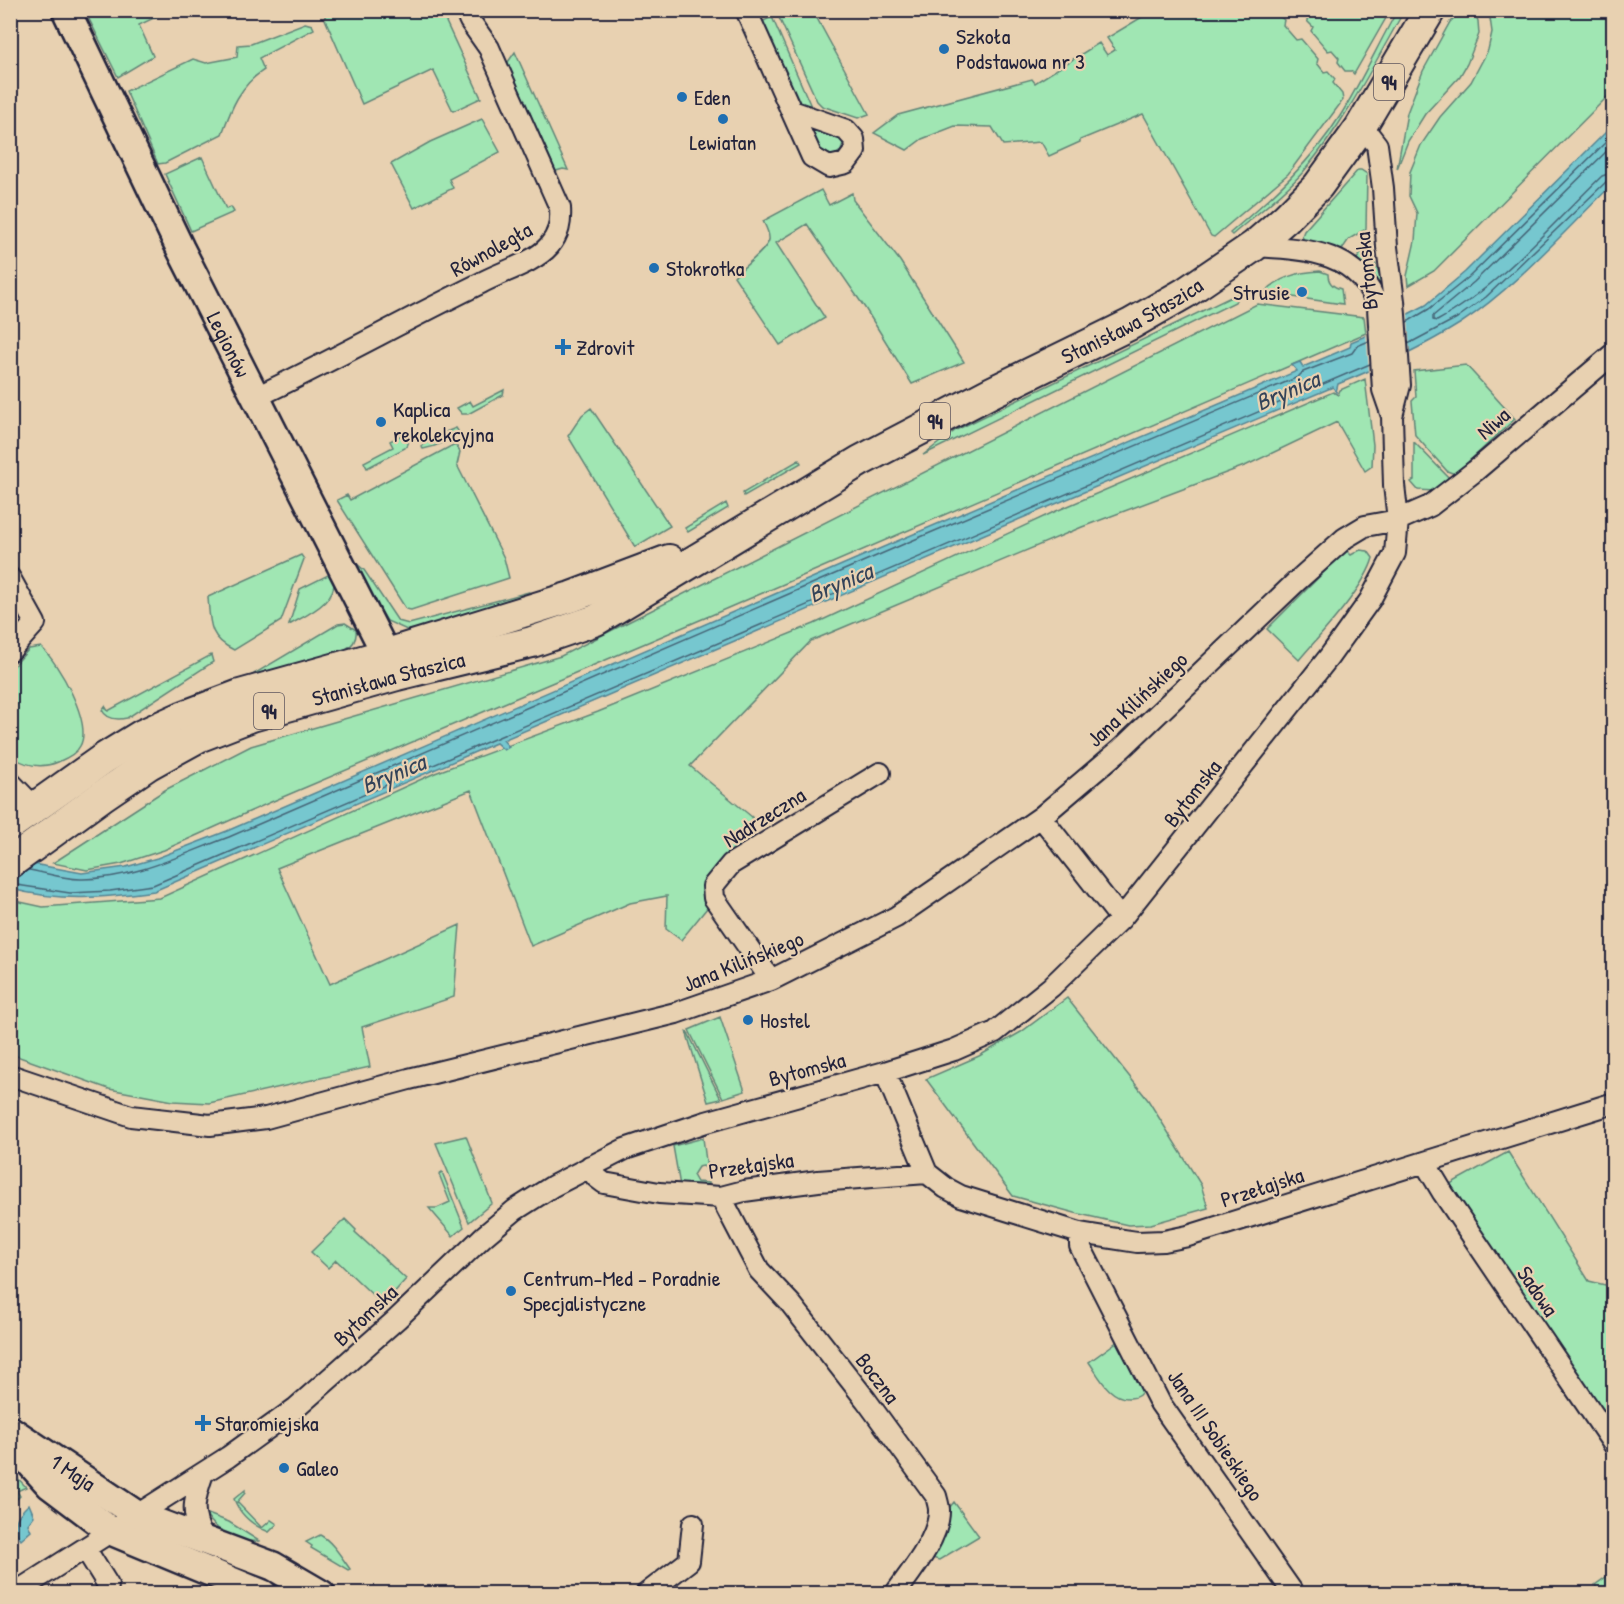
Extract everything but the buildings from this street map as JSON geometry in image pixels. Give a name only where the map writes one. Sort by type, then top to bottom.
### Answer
[{"type":"main road","name":"Stanisława Staszica","points":[[10,863],[149,764],[198,737],[745,531],[832,477],[910,434],[1131,324],[1185,293],[1254,246],[1318,186],[1360,128],[1430,10]]},
{"type":"main road","name":"Stanisława Staszica","points":[[22,817],[103,759],[142,735],[182,717],[240,695],[392,664]]},
{"type":"street","name":"Legionów","points":[[66,10],[165,218],[392,664]]},
{"type":"street","name":"Równoległa","points":[[256,397],[536,257],[557,235],[561,223],[560,208],[489,48],[465,10]]},
{"type":"street","points":[[746,10],[792,111]]},
{"type":"street","name":"Bytomska","points":[[13,1593],[203,1473],[296,1408],[340,1371],[475,1244],[515,1210],[553,1186],[625,1149],[706,1122],[885,1072],[954,1050],[995,1032],[1051,987],[1121,919],[1329,657],[1370,600],[1395,554],[1398,520],[1394,485],[1386,306],[1387,247],[1383,188],[1377,145],[1360,128]]},
{"type":"street","name":"Bytomska","points":[[1254,246],[1299,249],[1340,261],[1352,268],[1374,296],[1386,306]]},
{"type":"street","name":"Niwa","points":[[1398,520],[1430,506],[1458,485],[1614,353]]},
{"type":"street","name":"Jana Kilińskiego","points":[[10,1075],[131,1116],[210,1125],[266,1118],[409,1079],[676,1013],[771,980],[896,917],[1041,817],[1121,749],[1345,538],[1365,526],[1398,520]]},
{"type":"street","points":[[10,578],[35,622],[10,651]]},
{"type":"street","name":"Nadrzeczna","points":[[771,980],[714,898],[713,886],[731,864],[880,773]]},
{"type":"street","points":[[10,782],[22,817]]},
{"type":"street","points":[[1041,817],[1121,919]]},
{"type":"street","points":[[885,1072],[927,1173]]},
{"type":"street","name":"Przełajska","points":[[590,1166],[596,1177],[604,1183],[659,1193],[721,1197],[744,1191],[818,1181],[927,1173],[961,1196],[1080,1233],[1137,1242],[1164,1241],[1188,1236],[1614,1103]]},
{"type":"street","name":"Sadowa","points":[[1425,1162],[1443,1193],[1614,1445]]},
{"type":"street","name":"Boczna","points":[[721,1197],[759,1270],[791,1304],[936,1496],[940,1510],[936,1526],[922,1556],[895,1593]]},
{"type":"street","name":"Jana III Sobieskiego","points":[[1080,1233],[1080,1246],[1160,1403],[1294,1593]]},
{"type":"street","name":"1 Maja","points":[[10,1430],[137,1515],[273,1566],[321,1593]]},
{"type":"street","name":"1 Maja","points":[[10,1442],[50,1485],[111,1531],[263,1593]]},
{"type":"street","points":[[203,1473],[194,1506],[195,1522],[203,1538]]},
{"type":"street","points":[[646,1593],[689,1561],[693,1524]]},
{"type":"street","points":[[85,1548],[108,1585],[107,1593]]},
{"type":"green space","points":[[331,10],[441,11],[481,98],[453,111],[433,70],[362,104],[325,19],[325,15]]},
{"type":"green space","points":[[1265,10],[1272,15],[1276,13],[1284,20],[1283,25],[1296,40],[1301,39],[1318,59],[1317,63],[1324,72],[1328,71],[1335,79],[1333,83],[1342,94],[1343,100],[1288,174],[1214,237],[1211,236],[1143,114],[1080,140],[1049,156],[1041,142],[1003,145],[992,127],[955,126],[922,139],[907,150],[874,133],[898,115],[1032,79],[1035,83],[1099,43],[1107,55],[1115,50],[1107,38],[1152,11]]},
{"type":"green space","points":[[1309,10],[1390,11],[1354,74],[1351,71],[1345,71],[1338,62],[1339,58],[1332,50],[1328,51],[1311,31],[1313,27],[1307,21]]},
{"type":"green space","points":[[85,11],[168,11],[139,25],[153,56],[118,77]]},
{"type":"green space","points":[[776,11],[813,11],[869,114],[858,118],[822,106],[817,101]]},
{"type":"green space","points":[[1397,11],[1404,11],[1333,133],[1288,188],[1232,235],[1230,233],[1290,179],[1329,133]]},
{"type":"green space","points":[[1474,11],[1479,34],[1467,64],[1460,76],[1425,114],[1408,141],[1397,169],[1407,113],[1423,71],[1450,22],[1457,15]]},
{"type":"green space","points":[[1489,11],[1613,11],[1613,91],[1434,271],[1408,286],[1407,276],[1415,241],[1417,213],[1409,196],[1410,172],[1421,145],[1440,117],[1471,82],[1488,50],[1492,32]]},
{"type":"green space","points":[[772,17],[813,111],[800,107],[759,23]]},
{"type":"green space","points":[[305,23],[312,25],[314,29],[259,58],[264,70],[243,90],[222,134],[165,163],[158,164],[126,91],[193,59],[206,63],[237,57],[238,45],[251,44]]},
{"type":"green space","points":[[515,52],[568,170],[556,171],[510,69],[508,62]]},
{"type":"green space","points":[[482,119],[500,152],[449,179],[453,188],[414,208],[391,164],[430,142]]},
{"type":"green space","points":[[802,121],[838,135],[843,143],[841,151],[833,156],[816,149]]},
{"type":"green space","points":[[202,157],[226,209],[231,207],[234,212],[191,231],[165,174]]},
{"type":"green space","points":[[1358,170],[1367,174],[1366,229],[1349,239],[1341,251],[1306,245],[1302,236],[1304,231]]},
{"type":"green space","points":[[821,190],[829,205],[852,193],[853,200],[900,261],[964,362],[912,384],[865,308],[807,224],[776,243],[825,318],[780,345],[734,276],[767,244],[769,235],[763,221]]},
{"type":"green space","points":[[1370,247],[1382,284],[1377,286],[1371,274],[1356,260]]},
{"type":"green space","points":[[1320,271],[1328,274],[1332,284],[1341,289],[1343,304],[1264,293],[1289,276]]},
{"type":"green space","points":[[1239,293],[1235,302],[923,455],[956,430]]},
{"type":"green space","points":[[1257,304],[1364,317],[1366,333],[271,802],[164,850],[121,864],[87,870],[53,863],[165,790],[251,746],[561,656]]},
{"type":"green space","points":[[1466,365],[1515,419],[1455,474],[1447,471],[1415,435],[1412,401],[1416,397],[1414,371]]},
{"type":"green space","points":[[1365,379],[1373,445],[1372,466],[1365,471],[1337,422],[1247,465],[1082,527],[811,641],[690,766],[752,817],[753,839],[722,859],[711,872],[706,893],[707,908],[681,940],[666,929],[667,896],[630,903],[531,946],[471,790],[277,868],[330,984],[460,925],[454,997],[362,1027],[370,1067],[209,1103],[173,1101],[109,1089],[11,1054],[11,900],[43,907],[160,898],[435,773],[598,712],[814,624],[1054,512],[1333,392],[1338,395],[1340,390]]},
{"type":"green space","points":[[504,390],[503,395],[468,414],[462,414],[457,408],[470,401],[473,406]]},
{"type":"green space","points":[[591,408],[670,526],[635,547],[568,436],[582,415]]},
{"type":"green space","points":[[456,428],[458,431],[442,443],[423,449],[421,446],[436,436]]},
{"type":"green space","points":[[403,434],[406,439],[409,438],[405,448],[367,468],[364,462],[393,447],[390,441]]},
{"type":"green space","points":[[1414,442],[1450,479],[1434,491],[1418,490],[1411,482],[1414,480]]},
{"type":"green space","points":[[455,444],[460,452],[457,465],[504,558],[509,578],[411,610],[406,609],[337,500],[347,495],[350,500]]},
{"type":"green space","points":[[799,460],[801,463],[744,496],[743,493]]},
{"type":"green space","points":[[726,503],[728,508],[688,532],[685,528]]},
{"type":"green space","points":[[1346,550],[1351,555],[1360,550],[1368,551],[1373,558],[1352,597],[1299,660],[1267,629]]},
{"type":"green space","points":[[301,555],[304,559],[281,621],[234,650],[219,640],[212,628],[208,597]]},
{"type":"green space","points":[[355,562],[364,570],[398,621],[409,624],[529,592],[531,600],[429,628],[407,630],[387,621],[351,563]]},
{"type":"green space","points":[[334,572],[335,582],[328,598],[314,611],[289,625],[300,589]]},
{"type":"green space","points":[[345,623],[356,630],[354,641],[346,649],[250,679],[247,678],[338,624]]},
{"type":"green space","points":[[41,647],[56,666],[72,694],[82,723],[83,736],[80,746],[71,756],[40,766],[22,762],[11,756],[11,669],[29,649]]},
{"type":"green space","points":[[211,655],[213,662],[127,718],[113,719],[102,710],[105,706],[108,711]]},
{"type":"green space","points":[[1067,998],[1148,1100],[1201,1185],[1208,1208],[1151,1224],[1128,1225],[1013,1196],[926,1079],[979,1056],[1021,1032]]},
{"type":"green space","points":[[720,1017],[745,1091],[723,1098],[689,1030]]},
{"type":"green space","points":[[686,1031],[688,1033],[721,1099],[708,1102]]},
{"type":"green space","points":[[466,1136],[492,1203],[469,1222],[436,1143]]},
{"type":"green space","points":[[703,1138],[707,1169],[703,1166],[698,1167],[693,1175],[697,1182],[708,1183],[708,1186],[680,1186],[673,1146]]},
{"type":"green space","points":[[1508,1152],[1589,1281],[1605,1285],[1613,1279],[1613,1429],[1450,1184]]},
{"type":"green space","points":[[442,1172],[464,1227],[453,1236],[429,1208],[437,1208],[450,1202],[439,1174]]},
{"type":"green space","points":[[345,1219],[356,1230],[355,1232],[406,1279],[383,1305],[336,1260],[328,1268],[311,1252]]},
{"type":"green space","points":[[1118,1341],[1145,1387],[1141,1394],[1135,1397],[1123,1398],[1111,1391],[1089,1362]]},
{"type":"green space","points":[[11,1471],[26,1487],[17,1491],[20,1496],[11,1504]]},
{"type":"green space","points":[[245,1490],[237,1502],[262,1528],[271,1520],[277,1524],[269,1532],[258,1527],[248,1519],[237,1505],[234,1499]]},
{"type":"green space","points":[[954,1502],[979,1536],[939,1560],[932,1558],[949,1508]]},
{"type":"green space","points":[[208,1514],[229,1522],[259,1541],[236,1539],[230,1536],[217,1528],[207,1516]]},
{"type":"green space","points":[[320,1535],[333,1545],[350,1569],[348,1570],[311,1548],[312,1546],[306,1542]]},
{"type":"green space","points":[[1613,1572],[1613,1593],[1600,1593],[1595,1585]]},
{"type":"water","name":"Brynica","points":[[1613,125],[1613,184],[1540,257],[1481,309],[1461,323],[1401,356],[1338,384],[1336,392],[1333,387],[503,740],[509,747],[504,750],[496,743],[154,891],[82,898],[47,896],[11,889],[11,860],[82,873],[126,867],[157,858],[227,831],[1297,371],[1292,365],[1300,362],[1303,367],[1350,347],[1351,342],[1426,305],[1465,272]]},
{"type":"water","points":[[29,1504],[34,1516],[28,1524],[31,1531],[21,1540],[16,1530],[16,1520]]},
{"type":"pier","points":[[1408,311],[1410,353],[1369,375],[1366,332]]},
{"type":"place","name":"Szkoła Podstawowa nr 3","points":[[944,49]]},
{"type":"place","name":"Eden","points":[[682,97]]},
{"type":"place","name":"Lewiatan","points":[[723,119]]},
{"type":"place","name":"Stokrotka","points":[[654,268]]},
{"type":"place","name":"Strusie","points":[[1302,292]]},
{"type":"place","name":"Zdrovit","points":[[563,347]]},
{"type":"place","name":"Kaplica rekolekcyjna","points":[[381,422]]},
{"type":"place","name":"Hostel","points":[[748,1020]]},
{"type":"place","name":"Centrum-Med - Poradnie Specjalistyczne","points":[[511,1291]]},
{"type":"place","name":"Staromiejska","points":[[203,1423]]},
{"type":"place","name":"Galeo","points":[[284,1468]]}]
